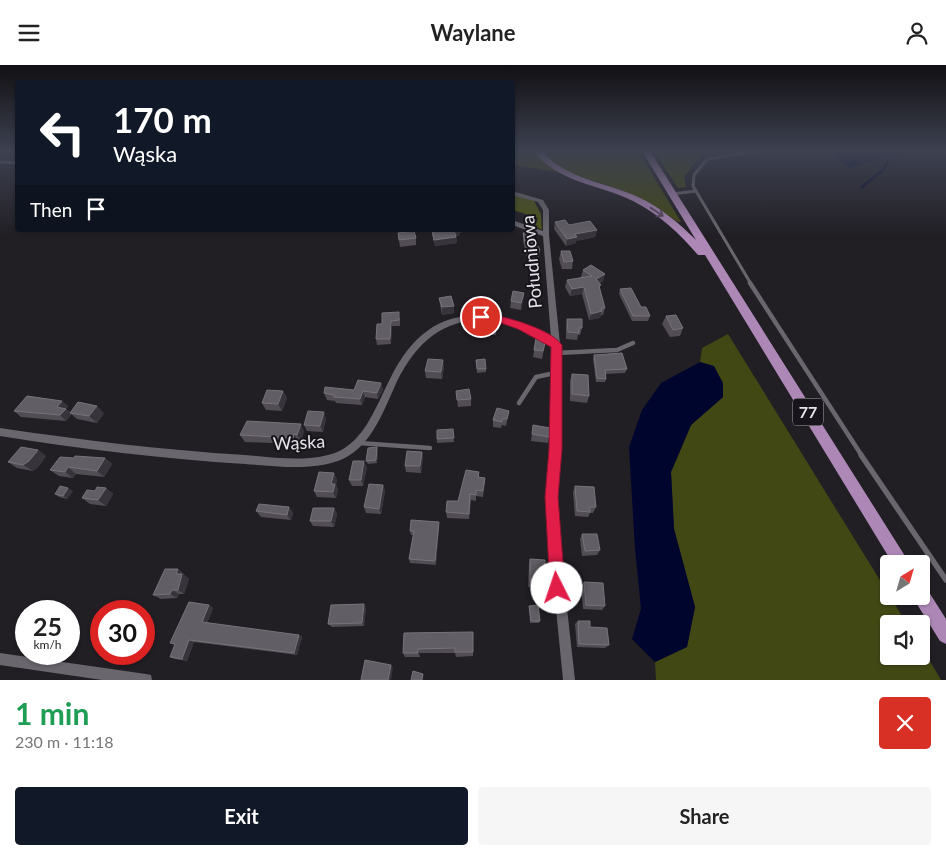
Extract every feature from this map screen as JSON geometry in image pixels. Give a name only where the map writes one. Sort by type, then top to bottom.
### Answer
[{"type":"main road","points":[[585,180],[622,192],[656,211],[685,234],[729,285]]},
{"type":"main road","name":"77","points":[[663,180],[896,555]]},
{"type":"main road","points":[[927,605],[946,635]]},
{"type":"street","name":"Południowa","points":[[515,194],[541,201],[546,210],[546,235],[556,349],[555,449],[552,497],[553,528],[569,680]]},
{"type":"street","points":[[515,223],[546,235]]},
{"type":"street","name":"Wąska","points":[[0,432],[137,451],[212,458],[301,462],[339,457],[359,443],[408,353],[430,333],[446,323],[481,317],[501,319],[522,326],[556,349]]},
{"type":"street","points":[[0,659],[146,680]]},
{"type":"lane","points":[[694,180],[693,187],[833,415],[946,580]]},
{"type":"lane","points":[[672,194],[696,191]]},
{"type":"lane","points":[[556,349],[617,350],[633,343]]},
{"type":"lane","points":[[519,403],[537,374],[543,371],[556,373]]},
{"type":"lane","points":[[359,443],[430,449]]},
{"type":"green space","points":[[588,180],[655,180],[681,222],[639,198]]},
{"type":"green space","points":[[673,180],[685,180],[686,187],[678,188]]},
{"type":"green space","points":[[515,195],[533,199],[541,214],[542,230],[535,226],[538,218],[515,211]]},
{"type":"green space","points":[[728,334],[880,580],[880,605],[895,605],[901,615],[880,615],[880,665],[930,665],[930,661],[941,680],[656,680],[655,662],[687,647],[695,607],[674,529],[671,472],[691,425],[723,397],[714,367],[700,362],[702,348]]},
{"type":"water","points":[[700,362],[714,366],[723,383],[723,397],[691,425],[671,472],[674,529],[695,607],[687,647],[655,662],[632,639],[641,609],[635,549],[629,447],[642,410],[661,383]]},
{"type":"building","points":[[565,220],[569,225],[590,221],[597,230],[575,234],[577,237],[567,239],[555,222]]},
{"type":"building","points":[[414,232],[416,238],[399,240],[398,233]]},
{"type":"building","points":[[432,232],[455,232],[456,237],[434,240]]},
{"type":"building","points":[[530,232],[540,250],[527,250],[523,233]]},
{"type":"building","points":[[561,251],[570,251],[573,261],[564,262]]},
{"type":"building","points":[[591,265],[605,274],[596,279],[601,285],[599,286],[605,308],[601,308],[602,311],[591,314],[584,287],[572,289],[567,280],[592,276],[583,270]]},
{"type":"building","points":[[631,288],[641,307],[646,307],[650,316],[633,316],[620,289]]},
{"type":"building","points":[[513,291],[524,293],[521,303],[511,301]]},
{"type":"building","points":[[451,296],[454,306],[442,307],[439,298]]},
{"type":"building","points":[[399,312],[399,320],[391,321],[390,339],[376,339],[377,324],[382,324],[382,313]]},
{"type":"building","points":[[676,315],[683,328],[673,330],[666,316]]},
{"type":"building","points":[[488,317],[497,317],[497,328],[487,328]]},
{"type":"building","points":[[567,319],[582,319],[582,328],[579,328],[579,333],[568,332]]},
{"type":"building","points":[[536,338],[546,339],[543,351],[534,350]]},
{"type":"building","points":[[622,353],[627,369],[605,370],[606,379],[597,378],[594,355]]},
{"type":"building","points":[[428,359],[443,360],[441,372],[425,371]]},
{"type":"building","points":[[485,359],[486,369],[477,369],[476,360]]},
{"type":"building","points":[[572,374],[588,375],[589,396],[572,394]]},
{"type":"building","points":[[358,380],[381,383],[377,393],[363,391],[360,399],[334,397],[334,395],[324,393],[325,387],[354,390]]},
{"type":"building","points":[[469,389],[471,399],[457,400],[456,391]]},
{"type":"building","points":[[267,390],[283,391],[278,404],[262,403]]},
{"type":"building","points":[[27,396],[62,401],[57,407],[66,409],[60,415],[14,411]]},
{"type":"building","points":[[78,402],[97,406],[89,416],[70,413]]},
{"type":"building","points":[[497,408],[509,411],[507,419],[502,419],[502,422],[493,420]]},
{"type":"building","points":[[308,411],[324,412],[320,426],[304,425]]},
{"type":"building","points":[[247,421],[301,424],[297,435],[294,434],[293,438],[240,435]]},
{"type":"building","points":[[533,425],[550,428],[549,437],[532,434]]},
{"type":"building","points":[[453,429],[454,438],[437,439],[437,430]]},
{"type":"building","points":[[21,447],[38,450],[23,465],[8,462]]},
{"type":"building","points":[[377,447],[376,460],[366,461],[368,448]]},
{"type":"building","points":[[407,451],[422,452],[420,466],[405,466]]},
{"type":"building","points":[[75,456],[105,458],[97,471],[68,467],[65,472],[50,470],[60,457],[74,458]]},
{"type":"building","points":[[353,461],[364,461],[361,480],[349,480]]},
{"type":"building","points":[[466,470],[479,472],[478,477],[485,478],[483,491],[476,490],[476,495],[470,494],[469,514],[446,512],[447,501],[458,501]]},
{"type":"building","points":[[319,472],[334,473],[331,484],[335,484],[333,492],[314,491]]},
{"type":"building","points":[[369,484],[383,485],[379,509],[364,507]]},
{"type":"building","points":[[60,486],[68,488],[63,496],[55,494]]},
{"type":"building","points":[[575,486],[594,487],[596,507],[590,507],[590,512],[577,511]]},
{"type":"building","points":[[97,487],[106,488],[98,500],[82,498],[87,490],[95,491]]},
{"type":"building","points":[[259,504],[289,507],[287,515],[256,511]]},
{"type":"building","points":[[313,508],[334,508],[331,521],[310,521]]},
{"type":"building","points":[[411,520],[439,522],[435,561],[409,559],[414,531],[410,531]]},
{"type":"building","points":[[582,534],[597,534],[600,550],[585,551]]},
{"type":"building","points":[[530,559],[545,560],[545,584],[530,582]]},
{"type":"building","points":[[165,569],[178,569],[176,574],[182,574],[178,590],[172,590],[170,594],[153,595]]},
{"type":"building","points":[[584,582],[603,583],[605,606],[586,605]]},
{"type":"building","points":[[189,602],[209,605],[202,622],[299,635],[294,653],[189,640],[182,659],[170,657],[175,644],[170,643]]},
{"type":"building","points":[[364,604],[362,623],[328,624],[331,605]]},
{"type":"building","points":[[538,605],[540,621],[531,621],[529,606]]},
{"type":"building","points":[[578,621],[590,621],[590,627],[607,628],[609,645],[579,644]]},
{"type":"building","points":[[473,632],[473,652],[455,652],[455,648],[418,649],[418,653],[403,653],[404,633]]},
{"type":"building","points":[[365,660],[391,665],[388,680],[361,680]]},
{"type":"building","points":[[413,671],[423,674],[422,680],[411,680]]},
{"type":"waterway","points":[[862,187],[871,180]]},
{"type":"route","points":[[481,317],[501,319],[522,326],[556,345],[555,449],[552,497],[557,588]]}]
